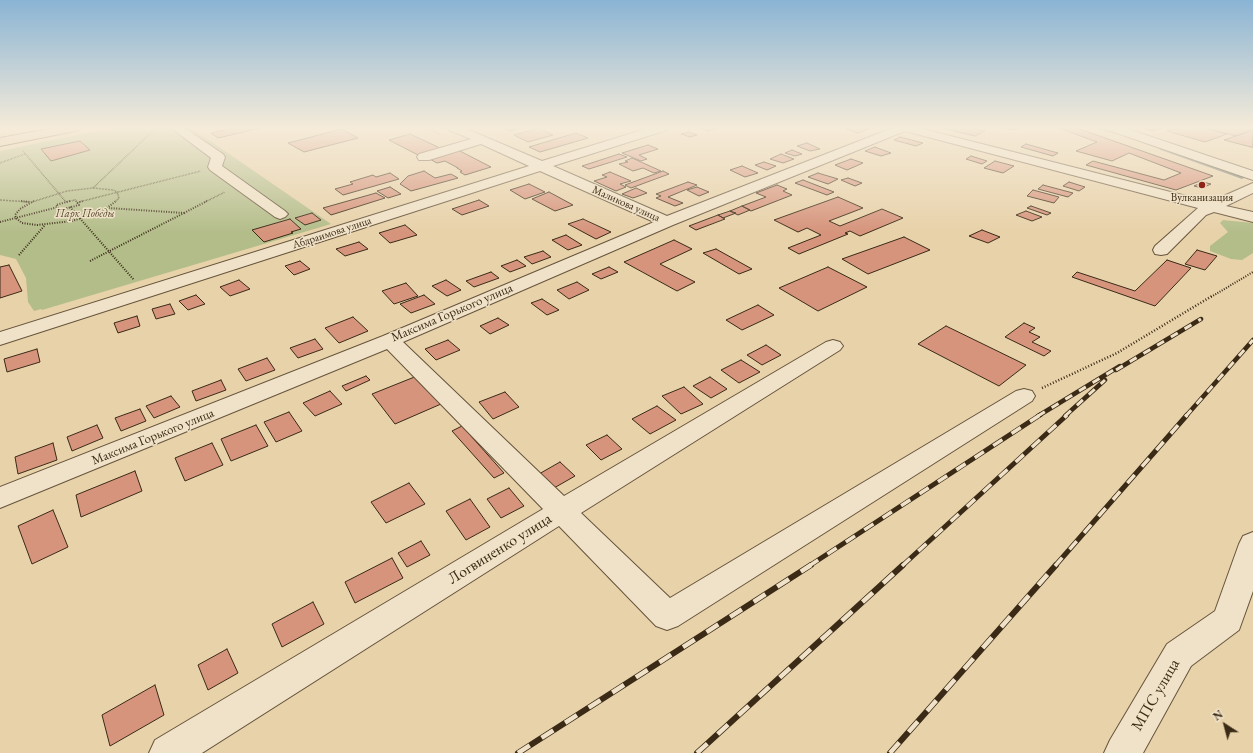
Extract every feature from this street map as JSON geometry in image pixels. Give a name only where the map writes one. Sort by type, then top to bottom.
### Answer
[{"type":"street","points":[[216,162],[215,167],[280,214]]},
{"type":"street","name":"Маликова улица","points":[[531,162],[668,222]]},
{"type":"street","name":"Абдраимова улица","points":[[0,339],[552,162]]},
{"type":"street","name":"Максима Горького улица","points":[[0,498],[390,340],[668,222],[816,162]]},
{"type":"street","points":[[1038,162],[1253,217]]},
{"type":"street","points":[[1218,162],[1253,176]]},
{"type":"street","points":[[1161,250],[1202,212],[1253,187]]},
{"type":"street","points":[[390,340],[667,616],[1024,396]]},
{"type":"street","name":"Логвиненко улица","points":[[168,753],[833,346]]},
{"type":"street","name":"МПС улица","points":[[1123,753],[1179,655],[1228,620],[1253,544]]},
{"type":"path","points":[[32,162],[66,202]]},
{"type":"path","points":[[93,188],[119,162]]},
{"type":"path","points":[[58,207],[56,205],[66,202],[75,200],[77,203],[215,167]]},
{"type":"path","points":[[90,261],[240,184]]},
{"type":"path","points":[[16,218],[17,212],[31,202],[58,193],[93,188],[108,189],[117,192]]},
{"type":"path","points":[[16,218],[22,223],[46,225],[80,219],[108,208],[119,198],[117,192]]},
{"type":"path","points":[[0,200],[31,202]]},
{"type":"path","points":[[0,222],[58,207],[60,210],[79,205],[77,203]]},
{"type":"path","points":[[70,207],[145,293]]},
{"type":"path","points":[[108,208],[184,213]]},
{"type":"path","points":[[19,255],[46,225]]},
{"type":"path","points":[[1024,396],[1118,353],[1253,272]]},
{"type":"green space","name":"Парк Победы","points":[[0,162],[241,162],[331,224],[42,310],[34,311],[28,302],[26,278],[16,259],[0,255]]},
{"type":"green space","points":[[1223,220],[1253,223],[1253,253],[1242,260],[1231,259],[1210,251],[1210,246],[1228,232],[1220,223]]},
{"type":"building","points":[[447,162],[482,162],[491,167],[465,175],[460,172],[462,171]]},
{"type":"building","points":[[594,162],[611,162],[589,169],[582,166]]},
{"type":"building","points":[[641,162],[661,171],[654,173],[643,168],[633,171],[619,164]]},
{"type":"building","points":[[764,162],[776,166],[767,170],[755,165]]},
{"type":"building","points":[[843,162],[863,163],[847,170],[835,165]]},
{"type":"building","points":[[993,162],[1014,166],[1003,173],[984,168]]},
{"type":"building","points":[[1091,162],[1097,162],[1164,180],[1181,173],[1153,162],[1174,162],[1213,176],[1176,190],[1086,165]]},
{"type":"building","points":[[742,166],[758,173],[745,177],[730,170]]},
{"type":"building","points":[[424,171],[435,178],[451,174],[458,178],[411,191],[400,184],[408,176]]},
{"type":"building","points":[[663,171],[669,174],[631,188],[625,185]]},
{"type":"building","points":[[610,172],[631,181],[620,184],[626,187],[616,191],[594,181],[607,177],[602,175]]},
{"type":"building","points":[[390,173],[399,179],[343,195],[335,189],[353,184],[350,182],[373,175],[376,177]]},
{"type":"building","points":[[818,173],[838,179],[828,184],[808,177]]},
{"type":"building","points":[[848,178],[862,183],[855,186],[841,180]]},
{"type":"building","points":[[803,180],[834,192],[827,195],[795,183]]},
{"type":"building","points":[[688,182],[697,185],[668,197],[683,203],[675,206],[656,198],[661,196],[656,194]]},
{"type":"building","points":[[1069,182],[1085,187],[1079,191],[1063,186]]},
{"type":"building","name":"Вулканизация","points":[[1203,182],[1211,184],[1202,188],[1194,186]]},
{"type":"building","points":[[529,184],[545,192],[525,199],[510,190]]},
{"type":"building","points":[[777,185],[787,189],[783,191],[792,195],[751,211],[742,206],[766,197],[756,193]]},
{"type":"building","points":[[1043,185],[1073,193],[1068,197],[1038,189]]},
{"type":"building","points":[[390,187],[401,194],[388,198],[377,191]]},
{"type":"building","points":[[697,187],[709,192],[699,196],[687,190]]},
{"type":"building","points":[[636,188],[647,193],[633,198],[622,194]]},
{"type":"building","points":[[1033,190],[1059,197],[1054,203],[1027,196]]},
{"type":"building","points":[[549,192],[573,205],[555,211],[532,199]]},
{"type":"building","points":[[376,193],[385,198],[331,215],[323,208]]},
{"type":"building","points":[[838,197],[863,208],[829,221],[840,226],[882,209],[903,218],[860,236],[850,231],[845,233],[848,234],[799,254],[788,248],[821,235],[807,228],[798,232],[774,220]]},
{"type":"building","points":[[479,200],[489,206],[462,215],[452,209]]},
{"type":"building","points":[[742,206],[750,210],[738,215],[730,211]]},
{"type":"building","points":[[1031,206],[1051,213],[1047,215],[1027,208]]},
{"type":"building","points":[[730,211],[736,213],[723,218],[718,215]]},
{"type":"building","points":[[1026,211],[1042,217],[1032,221],[1016,215]]},
{"type":"building","points":[[312,213],[321,220],[305,225],[295,218]]},
{"type":"building","points":[[718,215],[725,219],[696,230],[689,226]]},
{"type":"building","points":[[290,219],[301,229],[264,242],[252,230]]},
{"type":"building","points":[[583,219],[611,232],[596,239],[568,224]]},
{"type":"building","points":[[405,225],[417,235],[390,243],[379,233]]},
{"type":"building","points":[[982,230],[1000,237],[988,243],[969,236]]},
{"type":"building","points":[[566,235],[582,245],[568,250],[552,240]]},
{"type":"building","points":[[904,237],[930,250],[868,274],[842,259]]},
{"type":"building","points":[[674,240],[692,249],[660,264],[695,282],[677,291],[624,262]]},
{"type":"building","points":[[359,242],[368,249],[345,256],[336,249]]},
{"type":"building","points":[[716,249],[752,269],[739,274],[703,253]]},
{"type":"building","points":[[1197,250],[1217,256],[1205,270],[1185,264]]},
{"type":"building","points":[[543,251],[551,257],[532,264],[524,257]]},
{"type":"building","points":[[517,260],[526,266],[510,272],[501,266]]},
{"type":"building","points":[[1167,260],[1191,268],[1155,306],[1072,277],[1077,272],[1135,291]]},
{"type":"building","points":[[300,261],[310,269],[294,275],[285,266]]},
{"type":"building","points":[[9,265],[22,291],[0,298],[0,267]]},
{"type":"building","points":[[609,267],[618,272],[601,279],[592,274]]},
{"type":"building","points":[[828,267],[867,287],[818,311],[779,288]]},
{"type":"building","points":[[491,272],[499,278],[474,287],[466,281]]},
{"type":"building","points":[[239,280],[250,289],[230,296],[220,287]]},
{"type":"building","points":[[446,280],[461,290],[447,296],[432,286]]},
{"type":"building","points":[[577,282],[589,290],[569,299],[557,290]]},
{"type":"building","points":[[406,283],[418,296],[394,304],[382,291]]},
{"type":"building","points":[[196,295],[205,304],[188,310],[179,301]]},
{"type":"building","points":[[424,295],[435,304],[411,313],[400,304]]},
{"type":"building","points":[[542,299],[559,310],[547,315],[531,303]]},
{"type":"building","points":[[170,304],[175,314],[156,319],[152,309]]},
{"type":"building","points":[[758,305],[774,315],[742,330],[726,320]]},
{"type":"building","points":[[137,316],[140,326],[118,333],[114,323]]},
{"type":"building","points":[[353,317],[368,331],[339,343],[325,328]]},
{"type":"building","points":[[498,318],[509,325],[490,334],[480,326]]},
{"type":"building","points":[[1024,323],[1035,328],[1029,332],[1040,337],[1032,342],[1051,351],[1044,356],[1005,337]]},
{"type":"building","points":[[946,326],[1026,365],[999,386],[918,344]]},
{"type":"building","points":[[315,339],[323,349],[298,358],[290,348]]},
{"type":"building","points":[[448,340],[460,350],[436,360],[425,349]]},
{"type":"building","points":[[766,345],[781,355],[762,365],[747,355]]},
{"type":"building","points":[[37,349],[40,362],[7,372],[4,359]]},
{"type":"building","points":[[267,358],[275,370],[246,381],[238,369]]},
{"type":"building","points":[[741,360],[760,372],[739,383],[721,370]]},
{"type":"building","points":[[366,376],[370,380],[346,391],[342,386]]},
{"type":"building","points":[[417,376],[441,404],[395,424],[372,394]]},
{"type":"building","points":[[710,377],[727,389],[711,398],[693,386]]},
{"type":"building","points":[[221,380],[226,390],[196,401],[192,391]]},
{"type":"building","points":[[684,387],[703,404],[681,414],[662,396]]},
{"type":"building","points":[[330,391],[342,404],[315,416],[303,403]]},
{"type":"building","points":[[505,392],[519,407],[493,419],[479,402]]},
{"type":"building","points":[[171,396],[180,407],[154,418],[146,406]]},
{"type":"building","points":[[657,406],[676,420],[650,434],[632,419]]},
{"type":"building","points":[[140,409],[146,421],[121,431],[115,418]]},
{"type":"building","points":[[289,412],[302,431],[276,442],[264,422]]},
{"type":"building","points":[[97,425],[103,438],[72,451],[67,437]]},
{"type":"building","points":[[256,425],[268,446],[231,461],[221,439]]},
{"type":"building","points":[[462,426],[504,473],[494,478],[452,431]]},
{"type":"building","points":[[607,435],[622,449],[601,460],[586,445]]},
{"type":"building","points":[[53,443],[57,460],[18,474],[15,457]]},
{"type":"building","points":[[212,443],[223,465],[185,481],[175,458]]},
{"type":"building","points":[[560,462],[575,476],[554,488],[539,474]]},
{"type":"building","points":[[135,471],[142,491],[81,517],[76,495]]},
{"type":"building","points":[[409,483],[425,504],[386,523],[371,502]]},
{"type":"building","points":[[509,488],[524,506],[501,518],[487,499]]},
{"type":"building","points":[[470,499],[490,527],[466,540],[446,511]]},
{"type":"building","points":[[53,510],[68,547],[32,564],[18,526]]},
{"type":"building","points":[[421,541],[430,555],[407,567],[398,553]]},
{"type":"building","points":[[392,558],[403,578],[355,603],[345,582]]},
{"type":"building","points":[[313,602],[324,624],[282,647],[272,624]]},
{"type":"building","points":[[227,649],[238,673],[208,690],[198,665]]},
{"type":"building","points":[[155,685],[164,715],[110,746],[102,715]]},
{"type":"waterway","points":[[1200,162],[1242,177]]},
{"type":"railway","points":[[1116,370],[1201,319]]},
{"type":"railway","points":[[1186,416],[1253,340]]},
{"type":"railway","points":[[1038,416],[1120,366]]},
{"type":"railway","points":[[1065,416],[1105,380]]},
{"type":"railway","points":[[809,566],[1040,415]]},
{"type":"railway","points":[[902,566],[1067,415]]},
{"type":"railway","points":[[1055,566],[1187,415]]},
{"type":"railway","points":[[518,753],[811,565]]},
{"type":"railway","points":[[697,753],[903,565]]},
{"type":"railway","points":[[890,753],[1056,565]]},
{"type":"place","name":"Вулканизация","points":[[1202,185]]}]
